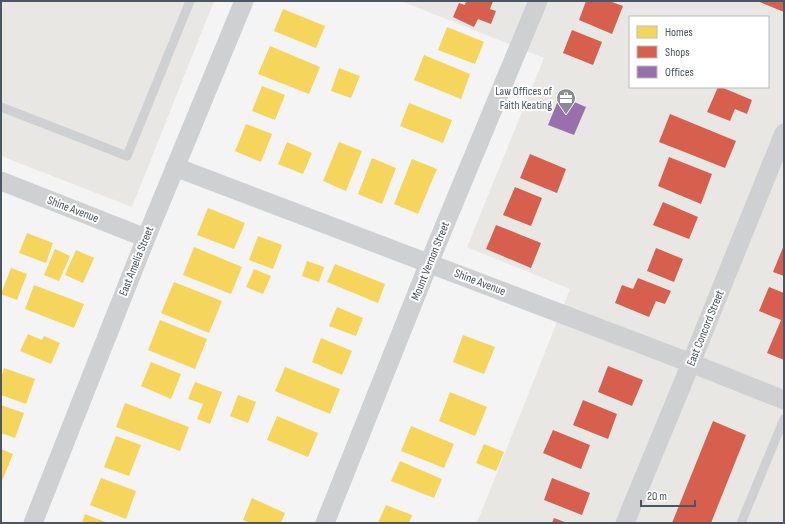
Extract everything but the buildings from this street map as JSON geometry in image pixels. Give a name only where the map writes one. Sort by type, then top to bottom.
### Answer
[{"type":"street","name":"East Amelia Street","points":[[33,523],[146,238],[244,1]]},
{"type":"street","name":"Mount Vernon Street","points":[[325,523],[429,263],[538,1]]},
{"type":"street","name":"East Concord Street","points":[[625,523],[784,133]]},
{"type":"street","name":"Shine Avenue","points":[[175,167],[691,363],[784,400]]},
{"type":"street","name":"Shine Avenue","points":[[1,181],[146,238]]},
{"type":"lane","points":[[1,107],[127,156],[190,1]]},
{"type":"lane","points":[[741,523],[784,419]]},
{"type":"shaded area","points":[[1,1],[214,1],[132,207],[1,156]]},
{"type":"shaded area","points":[[401,1],[784,1],[784,523],[477,523],[570,289],[467,247],[544,58]]},
{"type":"place","name":"Law Offices of Faith Keating","points":[[566,115]]}]
